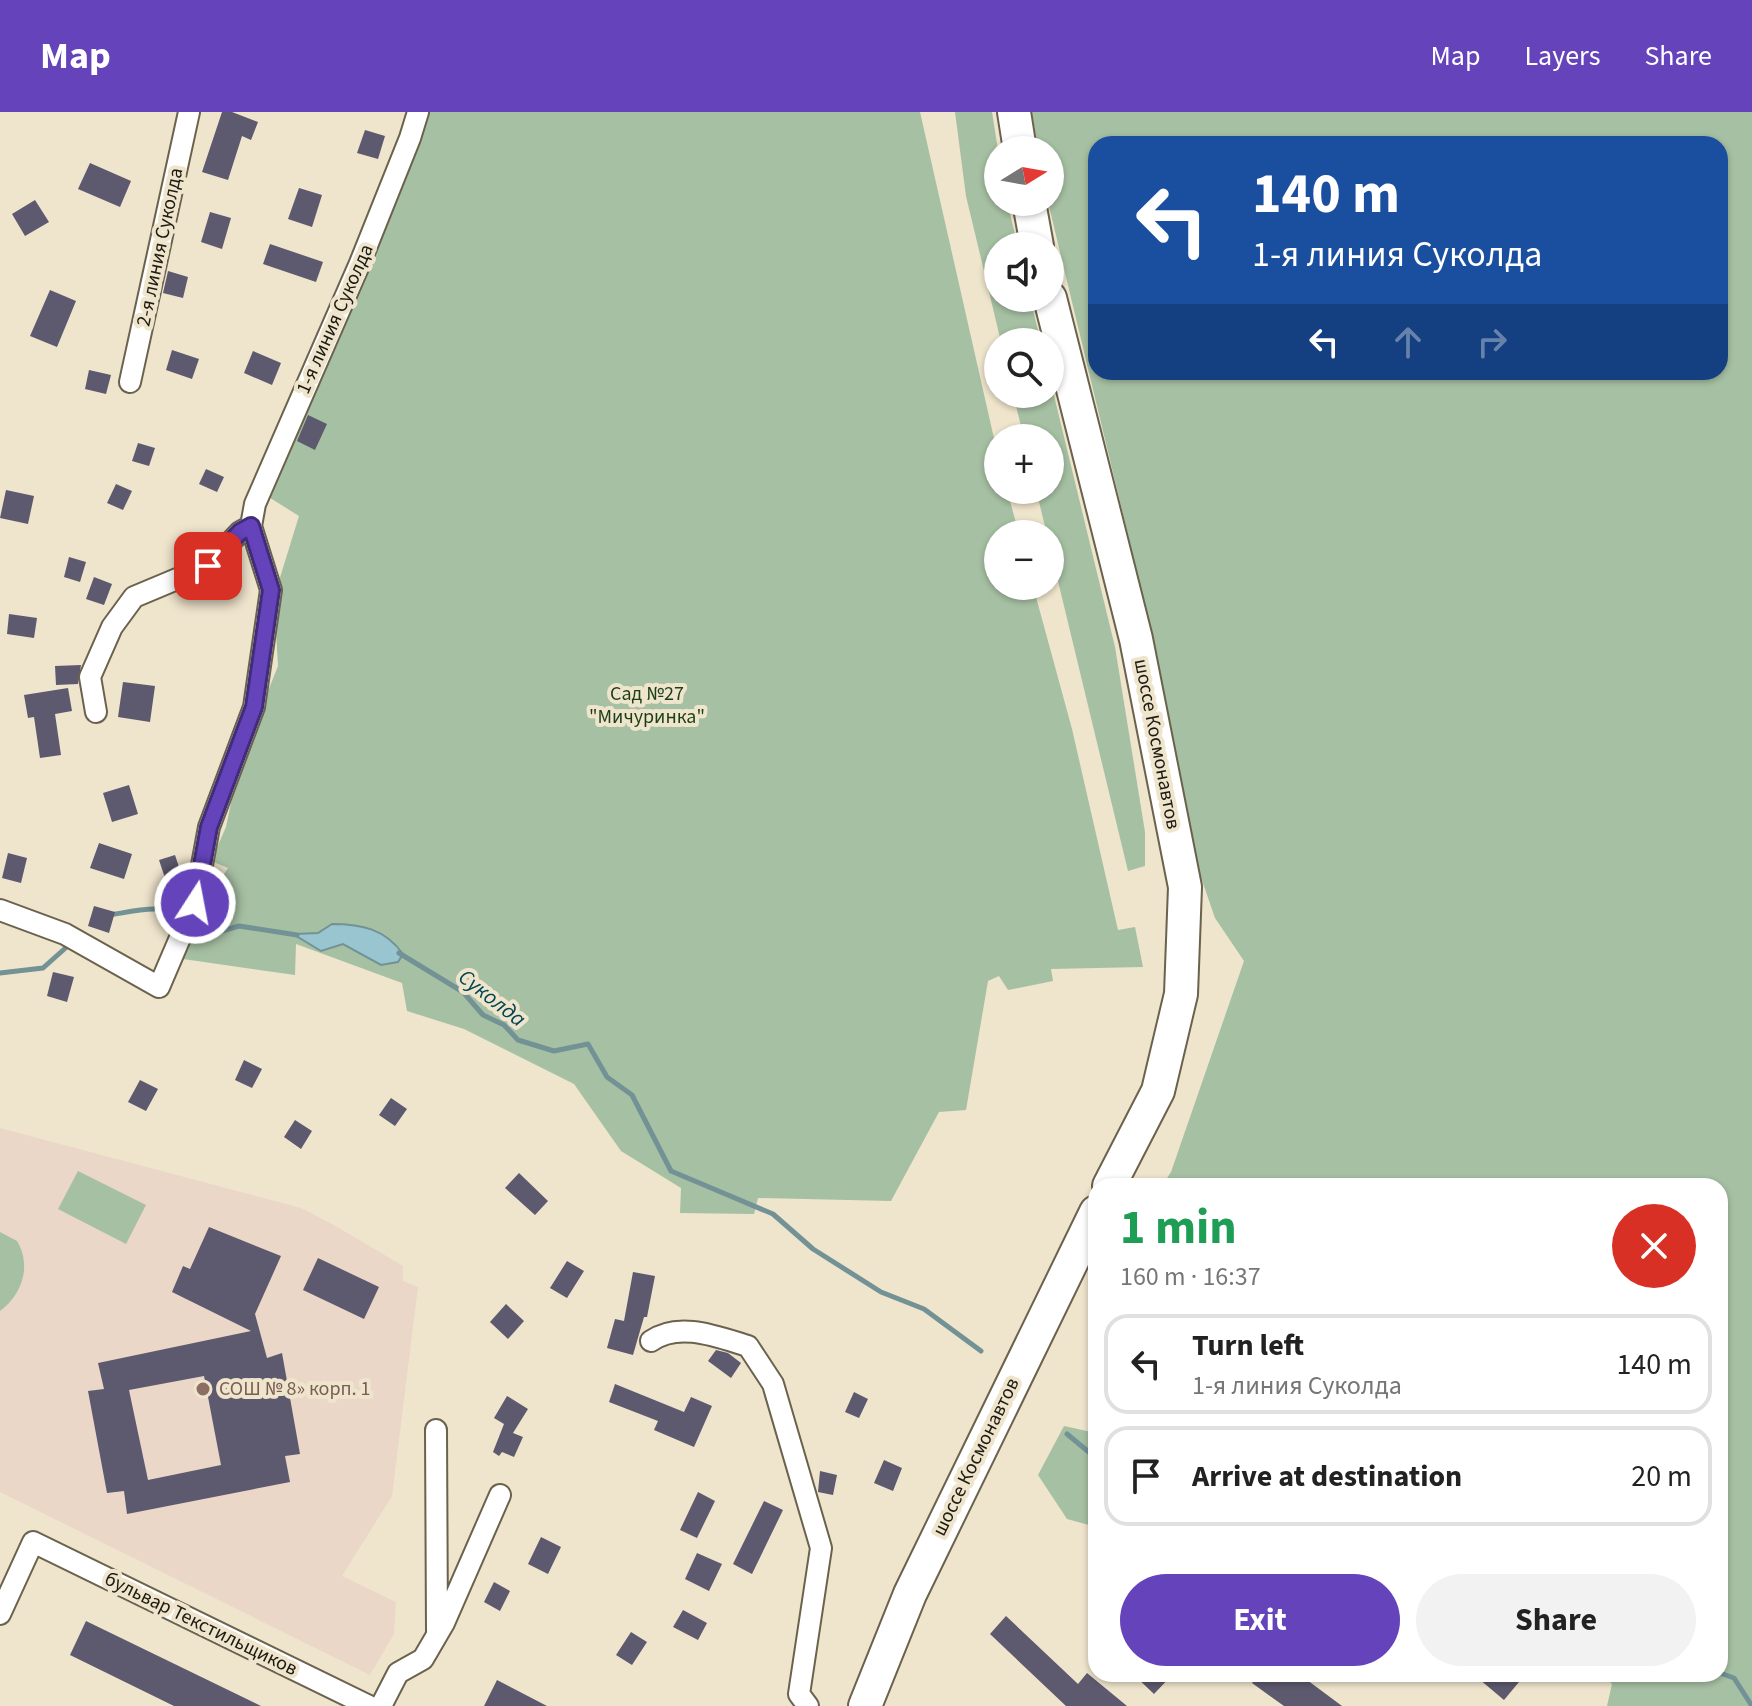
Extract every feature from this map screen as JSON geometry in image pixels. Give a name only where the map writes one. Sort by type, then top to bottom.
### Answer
[{"type":"main road","points":[[1014,112],[1018,136]]},
{"type":"main road","name":"шоссе Космонавтов","points":[[1054,312],[1136,639],[1185,887],[1181,994],[1158,1091],[1113,1178]]},
{"type":"main road","name":"шоссе Космонавтов","points":[[865,1706],[910,1594],[1088,1228]]},
{"type":"street","name":"2-я линия Суколда","points":[[130,382],[189,112]]},
{"type":"street","name":"1-я линия Суколда","points":[[251,526],[255,504],[354,278],[418,112]]},
{"type":"street","points":[[0,910],[65,934],[159,987],[195,903],[209,827],[254,707],[271,590],[251,526],[240,532],[208,566],[134,597],[112,627],[90,677],[96,712]]},
{"type":"street","points":[[651,1341],[661,1333],[699,1332],[748,1346],[773,1384],[821,1548],[799,1694],[808,1706]]},
{"type":"street","points":[[436,1430],[437,1635]]},
{"type":"street","points":[[381,1706],[398,1673],[423,1659],[437,1635],[500,1495]]},
{"type":"street","name":"бульвар Текстильщиков","points":[[0,1614],[33,1542],[369,1706]]},
{"type":"shaded area","name":"СОШ № 8» корп. 1","points":[[0,1128],[301,1208],[403,1266],[403,1281],[418,1287],[392,1496],[342,1576],[396,1602],[394,1634],[370,1675],[0,1492]]},
{"type":"green space","name":"Сад №27 \"Мичуринка\"","points":[[428,112],[920,112],[984,394],[984,408],[987,408],[991,424],[984,424],[984,504],[1011,504],[1015,520],[984,520],[984,600],[1037,600],[1072,729],[1118,930],[1135,927],[1143,967],[1051,969],[1053,981],[1008,990],[999,976],[988,981],[966,1110],[939,1112],[891,1201],[758,1198],[754,1214],[680,1213],[681,1188],[621,1151],[574,1084],[464,1029],[407,1011],[402,983],[296,944],[295,975],[183,959],[210,884],[216,886],[228,868],[211,861],[226,827],[239,764],[278,666],[274,597],[299,516],[267,496],[293,433],[337,345]]},
{"type":"green space","points":[[955,112],[992,112],[996,136],[984,136],[984,216],[1010,216],[1014,232],[984,232],[984,271],[966,196]]},
{"type":"green space","points":[[1032,112],[1752,112],[1752,1706],[1607,1706],[1610,1682],[1728,1682],[1728,1178],[1167,1178],[1244,961],[1215,918],[1184,828],[1153,639],[1091,380],[1728,380],[1728,136],[1088,136],[1088,368],[1064,269],[1064,232],[1055,232],[1051,216],[1064,216],[1064,136],[1036,136]]},
{"type":"green space","points":[[994,312],[1034,312],[1038,328],[998,328]]},
{"type":"green space","points":[[1016,408],[1057,408],[1061,424],[1020,424]]},
{"type":"green space","points":[[1064,437],[1115,647],[1145,832],[1145,866],[1128,871],[1063,600],[1064,520],[1044,520],[1040,504],[1064,504]]},
{"type":"green space","points":[[78,1171],[146,1205],[126,1244],[58,1209]]},
{"type":"green space","points":[[0,1232],[17,1241],[24,1270],[14,1297],[0,1311]]},
{"type":"green space","points":[[1064,1426],[1088,1431],[1088,1525],[1067,1519],[1038,1475]]},
{"type":"water","points":[[332,924],[372,930],[389,939],[403,954],[398,962],[381,965],[343,944],[321,951],[293,934],[318,933]]},
{"type":"building","points":[[222,112],[232,112],[258,122],[251,140],[242,136],[228,180],[202,172]]},
{"type":"building","points":[[365,130],[385,136],[378,159],[357,153]]},
{"type":"building","points":[[90,163],[131,181],[120,207],[78,189]]},
{"type":"building","points":[[299,188],[322,195],[312,227],[288,219]]},
{"type":"building","points":[[35,200],[49,222],[25,236],[12,214]]},
{"type":"building","points":[[210,212],[231,218],[222,249],[201,242]]},
{"type":"building","points":[[270,244],[323,262],[316,282],[263,264]]},
{"type":"building","points":[[168,271],[188,277],[183,298],[163,293]]},
{"type":"building","points":[[50,290],[76,301],[57,347],[30,336]]},
{"type":"building","points":[[172,350],[199,359],[192,379],[166,370]]},
{"type":"building","points":[[253,351],[281,363],[272,385],[244,373]]},
{"type":"building","points":[[89,370],[111,375],[106,394],[85,389]]},
{"type":"building","points":[[308,415],[327,424],[315,450],[297,441]]},
{"type":"building","points":[[138,443],[155,448],[149,466],[132,461]]},
{"type":"building","points":[[206,469],[224,477],[217,492],[199,484]]},
{"type":"building","points":[[116,484],[132,491],[123,510],[107,503]]},
{"type":"building","points":[[6,490],[34,496],[28,524],[0,518]]},
{"type":"building","points":[[69,557],[86,562],[80,582],[64,577]]},
{"type":"building","points":[[94,577],[112,584],[104,605],[86,599]]},
{"type":"building","points":[[9,614],[37,618],[34,638],[7,634]]},
{"type":"building","points":[[81,665],[78,684],[56,685],[55,666]]},
{"type":"building","points":[[123,682],[155,686],[150,722],[118,717]]},
{"type":"building","points":[[68,688],[72,711],[55,714],[61,755],[40,758],[34,717],[28,718],[24,695]]},
{"type":"building","points":[[129,785],[138,814],[112,822],[103,793]]},
{"type":"building","points":[[99,843],[132,854],[124,879],[90,868]]},
{"type":"building","points":[[8,853],[27,858],[21,883],[2,878]]},
{"type":"building","points":[[175,855],[182,876],[166,881],[159,860]]},
{"type":"building","points":[[94,906],[115,912],[109,933],[88,926]]},
{"type":"building","points":[[53,972],[74,977],[67,1002],[47,996]]},
{"type":"building","points":[[244,1060],[262,1069],[252,1088],[235,1080]]},
{"type":"building","points":[[140,1080],[158,1089],[146,1111],[128,1102]]},
{"type":"building","points":[[391,1098],[407,1109],[395,1126],[379,1115]]},
{"type":"building","points":[[295,1120],[312,1131],[301,1149],[284,1137]]},
{"type":"building","points":[[519,1173],[548,1201],[535,1215],[505,1188]]},
{"type":"building","points":[[209,1227],[281,1256],[255,1314],[267,1358],[282,1353],[300,1454],[285,1456],[290,1482],[127,1514],[124,1491],[107,1493],[88,1391],[104,1389],[98,1363],[251,1331],[172,1292],[183,1266],[190,1269]],"holes":[[[204,1376],[221,1465],[148,1480],[129,1390]]]},
{"type":"building","points":[[318,1258],[379,1287],[364,1319],[303,1290]]},
{"type":"building","points":[[567,1261],[584,1271],[567,1298],[550,1288]]},
{"type":"building","points":[[633,1272],[655,1276],[647,1317],[644,1317],[633,1355],[607,1348],[615,1319],[624,1321]]},
{"type":"building","points":[[506,1304],[524,1321],[508,1339],[490,1322]]},
{"type":"building","points":[[716,1350],[728,1353],[741,1363],[731,1378],[708,1361]]},
{"type":"building","points":[[615,1384],[684,1412],[691,1397],[712,1406],[694,1447],[654,1430],[658,1421],[609,1402]]},
{"type":"building","points":[[854,1392],[868,1399],[859,1418],[845,1412]]},
{"type":"building","points":[[507,1396],[528,1409],[513,1433],[523,1437],[514,1457],[502,1452],[499,1456],[493,1452],[504,1424],[494,1418]]},
{"type":"building","points":[[884,1460],[902,1468],[893,1491],[874,1483]]},
{"type":"building","points":[[820,1471],[837,1475],[833,1495],[818,1492]]},
{"type":"building","points":[[698,1492],[715,1501],[697,1538],[680,1530]]},
{"type":"building","points":[[764,1501],[783,1510],[752,1574],[733,1564]]},
{"type":"building","points":[[541,1537],[561,1547],[548,1574],[528,1564]]},
{"type":"building","points":[[697,1553],[722,1564],[709,1591],[685,1579]]},
{"type":"building","points":[[494,1582],[510,1591],[500,1611],[484,1602]]},
{"type":"building","points":[[683,1610],[707,1623],[698,1640],[673,1627]]},
{"type":"building","points":[[1006,1616],[1078,1684],[1087,1673],[1088,1682],[1098,1682],[1127,1706],[1066,1706],[990,1634]]},
{"type":"building","points":[[86,1621],[261,1706],[174,1706],[70,1655]]},
{"type":"building","points":[[631,1632],[647,1642],[632,1665],[616,1655]]},
{"type":"building","points":[[497,1680],[547,1706],[484,1706]]},
{"type":"building","points":[[1141,1682],[1165,1682],[1154,1694]]},
{"type":"building","points":[[1310,1682],[1342,1706],[1284,1706],[1252,1683]]},
{"type":"building","points":[[1483,1682],[1519,1682],[1504,1700]]},
{"type":"waterway","name":"Суколда","points":[[110,915],[158,909],[185,917]]},
{"type":"waterway","name":"Суколда","points":[[193,923],[201,937],[239,926],[297,935]]},
{"type":"waterway","name":"Суколда","points":[[0,973],[43,968],[70,944]]},
{"type":"waterway","name":"Суколда","points":[[399,953],[463,992],[483,1015],[504,1025],[518,1040],[554,1051],[588,1044],[607,1077],[632,1095],[671,1171],[773,1214],[813,1249],[881,1292],[924,1309],[981,1351]]},
{"type":"waterway","name":"Суколда","points":[[1067,1434],[1088,1451]]},
{"type":"waterway","name":"Суколда","points":[[1728,1676],[1734,1678],[1752,1706]]},
{"type":"place","name":"СОШ № 8» корп. 1","points":[[203,1389]]},
{"type":"route","points":[[195,903],[209,827],[254,707],[271,590],[251,526],[240,532],[208,566]]}]
